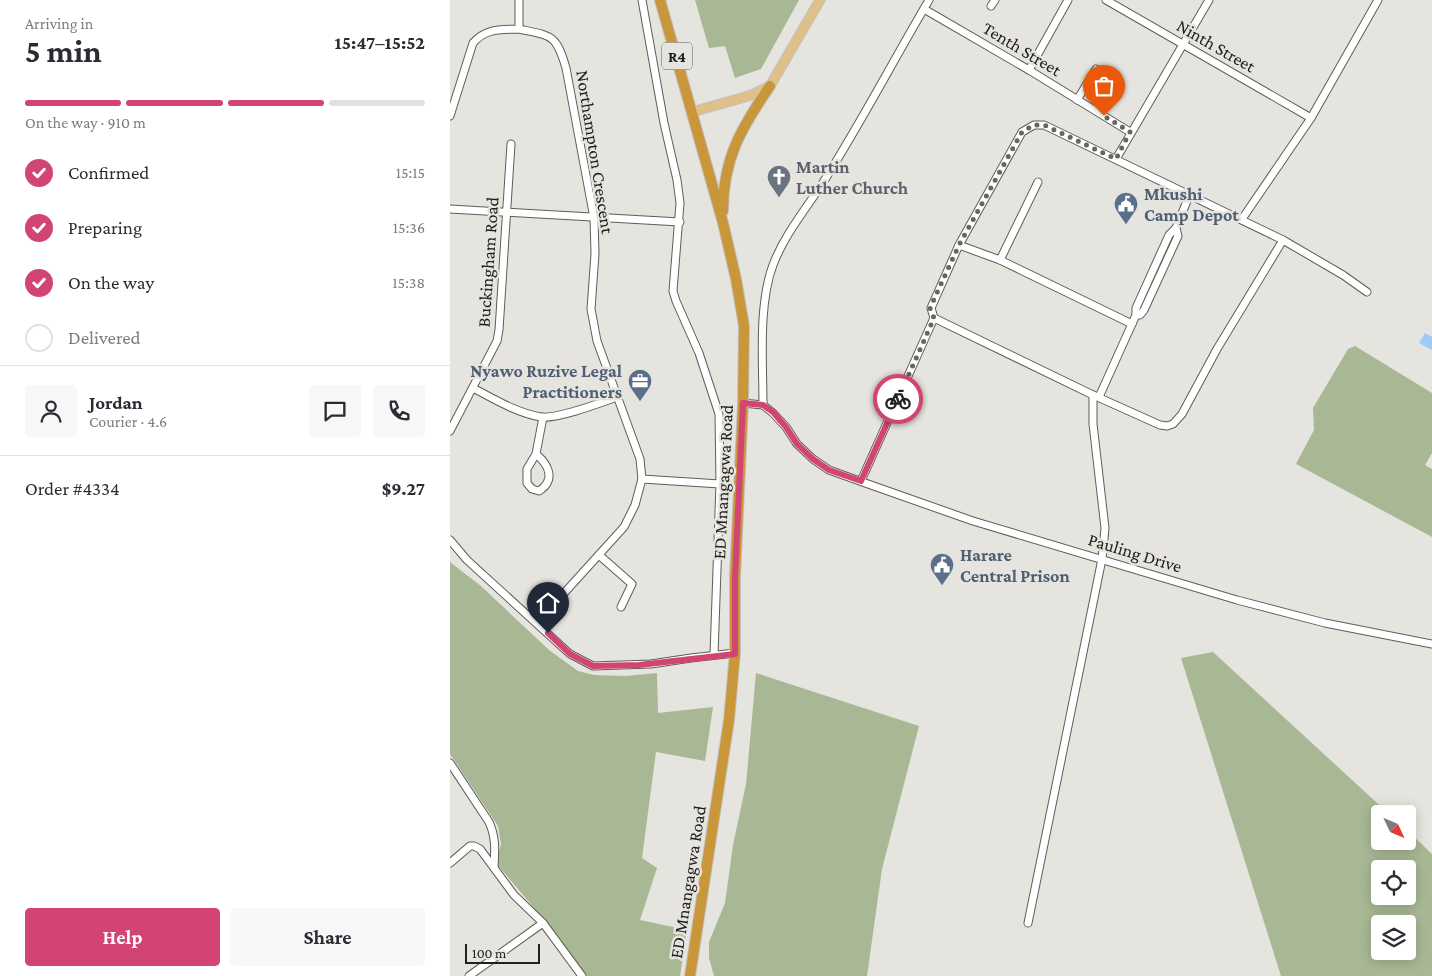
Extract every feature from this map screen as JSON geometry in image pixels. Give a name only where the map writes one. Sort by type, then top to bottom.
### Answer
[{"type":"highway","name":"R4","points":[[660,0],[692,112]]},
{"type":"highway","points":[[723,223],[724,187],[732,151],[752,113],[770,86]]},
{"type":"highway","name":"ED Mnangagwa Road","points":[[690,976],[726,745],[735,654],[735,578],[743,403],[744,326],[736,279],[723,223],[692,112]]},
{"type":"main road","points":[[692,112],[752,96],[770,86],[820,0]]},
{"type":"street","points":[[519,0],[519,29]]},
{"type":"street","points":[[642,0],[680,204],[673,291],[698,352],[719,414],[720,484],[714,655]]},
{"type":"street","points":[[743,403],[763,405],[763,316],[766,292],[773,265],[790,231],[832,170],[929,0]]},
{"type":"street","points":[[1029,70],[1068,0]]},
{"type":"street","name":"Ninth Street","points":[[1106,0],[1310,118]]},
{"type":"street","points":[[1116,159],[1130,132],[1184,45],[1209,0]]},
{"type":"street","points":[[1242,219],[1310,118],[1378,0]]},
{"type":"street","name":"Tenth Street","points":[[924,9],[1130,132]]},
{"type":"street","name":"Northampton Crescent","points":[[450,116],[473,43],[480,35],[488,31],[519,29],[546,35],[554,39],[560,46],[566,68],[594,218],[595,254],[591,309],[593,325],[640,459],[642,479],[635,505],[624,527],[537,623]]},
{"type":"street","points":[[1078,100],[1096,69]]},
{"type":"street","points":[[1283,240],[1217,349],[1182,414],[1173,424],[1167,426],[1160,425],[1096,396],[934,318],[930,308],[959,245],[1022,132],[1027,127],[1034,125],[1044,125],[1189,196],[1242,219],[1283,240],[1343,275],[1367,292]]},
{"type":"street","name":"Buckingham Road","points":[[450,430],[497,342],[511,144]]},
{"type":"street","points":[[1000,260],[1038,182]]},
{"type":"street","points":[[1028,924],[1102,559],[1105,528],[1093,424],[1096,396],[1132,324],[1136,315],[1136,308],[1169,235],[1176,228],[1189,196]]},
{"type":"street","points":[[450,209],[680,222]]},
{"type":"street","points":[[1136,315],[1140,315],[1144,310],[1178,236],[1179,232],[1176,228]]},
{"type":"street","points":[[959,245],[1000,260],[1132,324]]},
{"type":"street","points":[[1158,259],[1166,262]]},
{"type":"street","points":[[861,481],[934,318]]},
{"type":"street","points":[[473,388],[518,410],[543,417],[570,412],[617,397]]},
{"type":"street","name":"Pauling Drive","points":[[763,405],[773,412],[797,444],[813,459],[829,470],[973,521],[1237,600],[1316,620],[1432,644]]},
{"type":"street","points":[[536,454],[546,466],[549,474],[545,487],[539,491],[532,489],[528,483],[527,469],[536,454],[543,417]]},
{"type":"street","points":[[642,479],[720,484]]},
{"type":"street","points":[[450,540],[467,560],[570,654],[593,666],[651,664],[735,654]]},
{"type":"street","points":[[599,555],[632,584],[620,607]]},
{"type":"street","points":[[450,763],[493,831],[495,841],[494,866]]},
{"type":"street","points":[[450,863],[465,849],[474,846],[480,849],[514,895],[543,924],[582,976]]},
{"type":"street","points":[[469,976],[543,924]]},
{"type":"green space","points":[[695,0],[799,0],[761,69],[735,78],[725,46],[709,48]]},
{"type":"green space","points":[[1355,346],[1432,393],[1432,453],[1425,465],[1432,469],[1432,537],[1296,464],[1314,430],[1313,408],[1348,349]]},
{"type":"green space","points":[[450,562],[481,586],[549,650],[578,671],[594,675],[625,676],[657,673],[658,713],[713,707],[705,761],[656,752],[642,858],[657,868],[640,920],[687,930],[680,976],[583,976],[539,914],[496,863],[501,844],[498,826],[450,754]]},
{"type":"green space","points":[[1213,652],[1379,805],[1371,805],[1371,850],[1416,850],[1416,839],[1432,854],[1432,976],[1281,976],[1181,658]]},
{"type":"green space","points":[[756,673],[919,726],[882,869],[867,976],[714,976],[709,958],[709,942],[725,903],[733,845],[746,784]]},
{"type":"water","points":[[1425,333],[1432,337],[1432,350],[1419,343]]},
{"type":"way so far","points":[[898,399],[934,318],[930,308],[959,245],[1022,132],[1027,127],[1044,125],[1116,159],[1130,132],[1104,116]]},
{"type":"place","name":"Martin Luther Church","points":[[779,198]]},
{"type":"place","name":"Mkushi Camp Depot","points":[[1126,225]]},
{"type":"place","name":"Nyawo Ruzive Legal Practitioners","points":[[640,402]]},
{"type":"place","name":"Harare Central Prison","points":[[942,586]]},
{"type":"route","points":[[548,633],[570,654],[593,666],[651,664],[702,656],[735,654],[735,578],[743,403],[763,405],[773,412],[797,444],[813,459],[829,470],[861,481],[898,399]]}]
